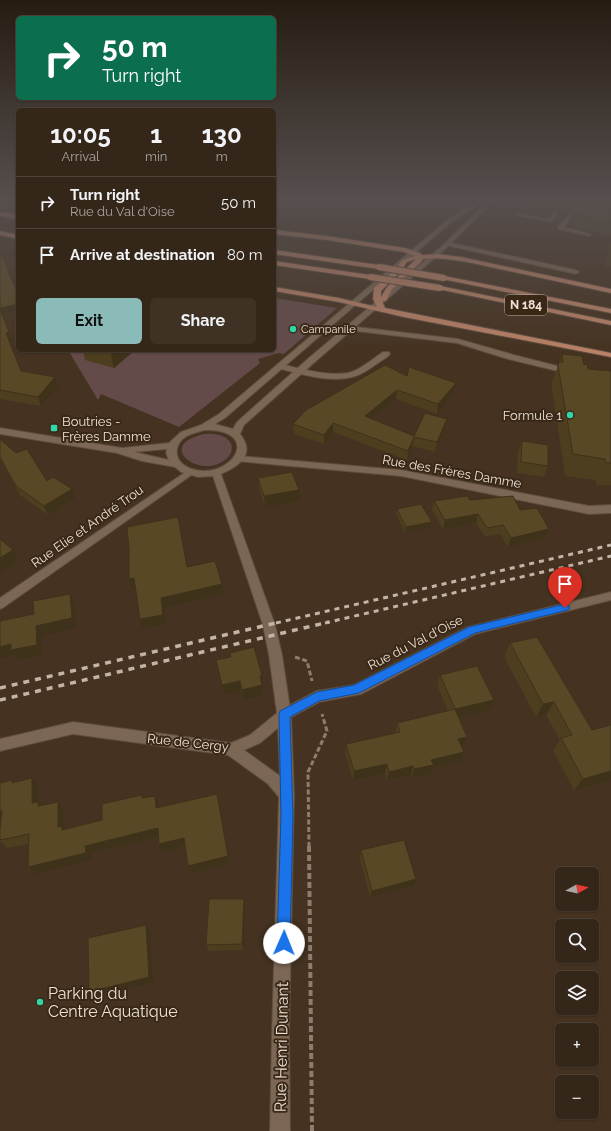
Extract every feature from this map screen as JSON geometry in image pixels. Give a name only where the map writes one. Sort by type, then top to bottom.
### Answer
[{"type":"main road","points":[[399,251],[460,259],[561,279],[611,291]]},
{"type":"main road","points":[[444,251],[460,259]]},
{"type":"main road","name":"N 184","points":[[276,252],[444,278],[611,311]]},
{"type":"main road","points":[[417,254],[405,260],[399,270],[377,290],[376,296],[378,303],[384,311],[611,355]]},
{"type":"main road","points":[[378,303],[389,288],[420,260],[417,254]]},
{"type":"main road","name":"N 184","points":[[276,263],[440,288],[515,302],[611,323]]},
{"type":"main road","points":[[276,290],[354,303],[378,303]]},
{"type":"street","points":[[417,254],[420,251]]},
{"type":"street","points":[[235,434],[240,424],[348,328],[439,251]]},
{"type":"street","points":[[469,251],[576,272]]},
{"type":"street","points":[[175,464],[171,458],[170,452],[177,439],[184,434],[204,427],[222,416],[405,260]]},
{"type":"street","points":[[324,328],[348,328],[458,341],[511,357],[582,375]]},
{"type":"street","points":[[280,366],[299,371],[339,375],[354,374],[386,354]]},
{"type":"street","points":[[0,431],[118,450],[142,458],[175,464],[190,472],[216,472],[225,469],[239,459],[243,446],[235,434],[216,427],[204,427]]},
{"type":"street","points":[[118,450],[148,449],[172,446]]},
{"type":"street","name":"Rue des Frères Damme","points":[[239,459],[402,473],[589,510],[611,509]]},
{"type":"street","name":"Rue Elie et André Trou","points":[[0,604],[190,472]]},
{"type":"street","points":[[216,472],[269,625],[275,651],[284,715]]},
{"type":"street","name":"Rue du Val d'Oise","points":[[284,715],[317,697],[356,690],[472,630],[611,596]]},
{"type":"street","name":"Rue de Cergy","points":[[0,745],[73,728],[231,749],[255,739],[284,715]]},
{"type":"street","name":"Rue Henri Dunant","points":[[280,1131],[287,795],[284,715]]},
{"type":"street","points":[[231,749],[273,779],[287,795]]},
{"type":"path","points":[[308,799],[312,1131]]},
{"type":"shaded area","points":[[276,298],[337,308],[284,354],[279,353],[258,359],[260,363],[179,427],[101,394],[98,400],[69,352],[276,352]]},
{"type":"shaded area","points":[[204,434],[225,437],[231,444],[232,447],[229,456],[219,464],[208,466],[197,465],[188,460],[183,454],[182,446],[189,440]]},
{"type":"building","points":[[2,256],[14,285],[16,284],[16,304],[0,308],[0,257]]},
{"type":"building","points":[[0,312],[9,332],[6,333],[21,371],[55,377],[38,397],[0,390]]},
{"type":"building","points":[[562,354],[582,356],[584,365],[587,364],[588,369],[611,371],[611,463],[606,463],[605,459],[573,454],[558,366],[559,362],[563,362]]},
{"type":"building","points":[[385,365],[407,376],[409,367],[456,383],[438,404],[397,390],[365,416],[414,436],[425,413],[447,419],[437,442],[414,437],[408,451],[333,423],[324,435],[293,424],[306,410]]},
{"type":"building","points":[[0,439],[16,453],[27,449],[47,481],[53,477],[72,489],[44,506],[16,486],[0,457]]},
{"type":"building","points":[[522,441],[548,445],[548,466],[521,462]]},
{"type":"building","points":[[292,472],[299,490],[264,496],[258,478]]},
{"type":"building","points":[[467,496],[470,500],[513,496],[520,510],[537,508],[549,529],[511,538],[503,525],[487,528],[478,514],[445,520],[434,501]]},
{"type":"building","points":[[421,504],[432,522],[406,527],[397,509]]},
{"type":"building","points":[[178,517],[187,567],[215,561],[222,584],[161,598],[163,615],[140,619],[134,578],[129,579],[127,527]]},
{"type":"building","points":[[0,539],[13,550],[0,558]]},
{"type":"building","points":[[70,594],[72,618],[36,626],[37,645],[11,650],[11,644],[0,647],[0,621],[34,614],[33,601]]},
{"type":"building","points":[[537,637],[592,730],[611,725],[611,771],[583,779],[561,738],[572,735],[554,702],[543,704],[510,643]]},
{"type":"building","points":[[254,647],[262,675],[260,676],[262,685],[242,690],[240,681],[222,685],[216,660],[231,657],[230,653]]},
{"type":"building","points":[[477,666],[494,700],[455,709],[440,675]]},
{"type":"building","points":[[455,709],[467,737],[458,739],[464,752],[431,760],[434,765],[414,769],[413,766],[389,772],[387,764],[354,771],[346,744],[400,732],[397,723]]},
{"type":"building","points":[[32,778],[32,803],[39,802],[38,806],[58,802],[58,827],[62,826],[62,830],[102,820],[102,804],[142,795],[142,798],[155,796],[156,808],[217,794],[228,856],[188,866],[184,838],[159,844],[158,828],[85,846],[86,853],[28,867],[29,834],[0,840],[2,811],[0,811],[0,783],[12,780],[12,783]]},
{"type":"building","points":[[404,840],[416,879],[372,891],[361,850]]},
{"type":"building","points":[[209,899],[244,899],[242,944],[206,945]]},
{"type":"building","points":[[146,925],[149,977],[89,992],[88,938]]},
{"type":"railway","points":[[276,623],[611,545]]},
{"type":"railway","points":[[325,623],[611,556]]},
{"type":"railway","points":[[0,688],[280,622]]},
{"type":"railway","points":[[0,700],[329,622]]},
{"type":"place","name":"Campanile","points":[[293,329]]},
{"type":"place","name":"Formule 1","points":[[570,415]]},
{"type":"place","name":"Boutries - Frères Damme","points":[[54,428]]},
{"type":"place","name":"Parking du Centre Aquatique","points":[[40,1002]]},
{"type":"route","points":[[284,943],[287,816],[284,715],[317,697],[356,690],[472,630],[565,608]]}]
